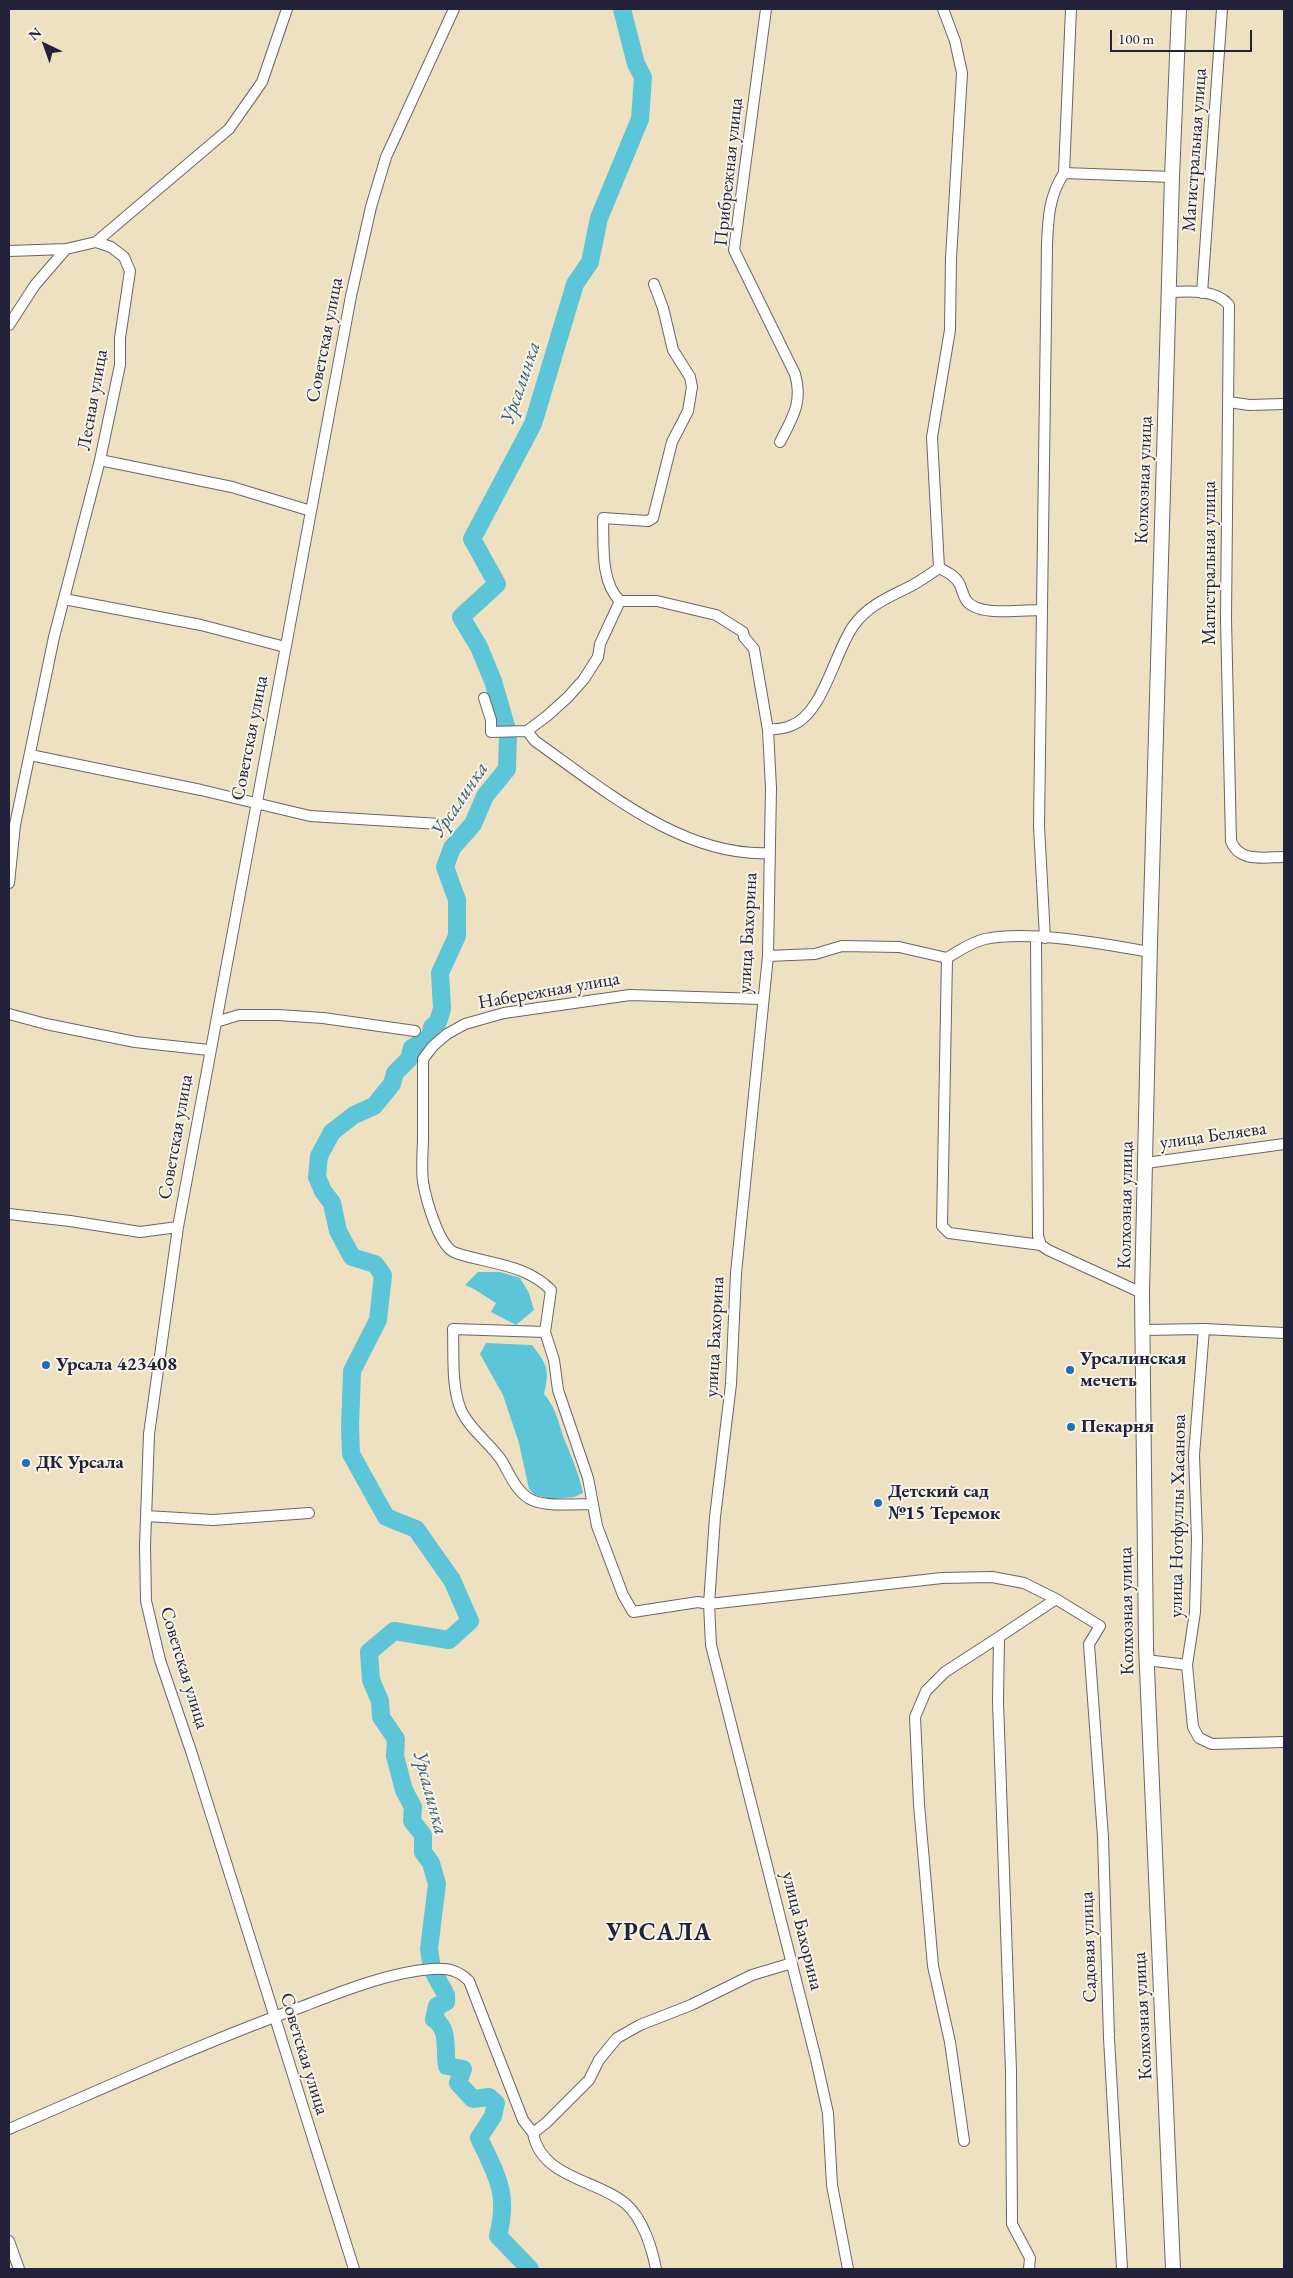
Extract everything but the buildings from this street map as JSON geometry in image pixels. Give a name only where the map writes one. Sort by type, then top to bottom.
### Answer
[{"type":"main road","name":"Колхозная улица","points":[[1173,2269],[1146,1660],[1142,1294],[1168,292],[1179,9]]},
{"type":"street","points":[[9,251],[66,248],[96,242],[229,129],[262,82],[287,9]]},
{"type":"street","name":"Советская улица","points":[[354,2269],[192,1754],[160,1660],[146,1601],[146,1516],[149,1434],[178,1227],[209,1050],[216,1022],[351,296],[371,207],[386,157],[454,9]]},
{"type":"street","name":"Прибрежная улица","points":[[766,9],[734,250],[795,374],[799,389],[796,406],[780,442]]},
{"type":"street","points":[[939,568],[932,437],[950,330],[951,258],[962,73],[958,49],[943,9]]},
{"type":"street","points":[[1040,1245],[1038,1236],[1039,826],[1047,246],[1049,208],[1054,188],[1064,173],[1071,9]]},
{"type":"street","name":"Магистральная улица","points":[[1202,293],[1222,9]]},
{"type":"street","points":[[1064,173],[1172,178]]},
{"type":"street","name":"Лесная улица","points":[[9,883],[15,825],[30,755],[64,599],[100,460],[120,365],[120,338],[130,271],[124,257],[111,247],[96,242]]},
{"type":"street","points":[[9,325],[35,285],[66,248]]},
{"type":"street","points":[[484,698],[491,720],[491,732],[527,731],[547,716],[568,696],[592,668],[620,601],[611,588],[608,576],[604,556],[603,518],[648,521],[653,518],[672,442],[688,411],[692,387],[690,376],[673,350],[665,315],[654,284]]},
{"type":"street","name":"Магистральная улица","points":[[1168,292],[1189,291],[1202,293],[1224,299],[1229,306],[1226,628],[1231,841],[1236,851],[1240,854],[1258,857],[1284,857]]},
{"type":"street","points":[[1229,402],[1249,405],[1284,404]]},
{"type":"street","points":[[100,460],[232,487],[311,510]]},
{"type":"street","points":[[939,568],[954,577],[960,584],[967,602],[974,608],[984,611],[1041,610]]},
{"type":"street","points":[[768,730],[792,726],[809,713],[825,687],[844,642],[854,624],[870,608],[888,596],[908,588],[939,568]]},
{"type":"street","points":[[64,599],[200,625],[286,647]]},
{"type":"street","name":"улица Бахорина","points":[[620,601],[657,601],[716,615],[743,632],[744,637],[754,649],[768,730],[771,788],[768,956],[762,999],[736,1274],[731,1384],[715,1517],[709,1604],[712,1646],[816,2059],[828,2114],[832,2185],[848,2269]]},
{"type":"street","points":[[527,731],[535,741],[636,812],[702,843],[738,852],[769,853]]},
{"type":"street","points":[[30,755],[201,790],[310,816],[440,824]]},
{"type":"street","points":[[768,956],[815,954],[842,946],[899,947],[947,958],[964,947],[984,940],[1040,938],[1150,952]]},
{"type":"street","points":[[947,958],[942,1226],[949,1233],[1040,1245],[1142,1294]]},
{"type":"street","name":"Набережная улица","points":[[545,1332],[551,1290],[542,1280],[510,1266],[454,1253],[440,1234],[432,1216],[423,1181],[423,1059],[433,1046],[447,1034],[465,1024],[504,1013],[630,995],[693,995],[762,999]]},
{"type":"street","points":[[9,1014],[46,1024],[135,1042],[209,1050]]},
{"type":"street","points":[[216,1022],[239,1015],[278,1014],[323,1018],[415,1031]]},
{"type":"street","name":"улица Беляева","points":[[1146,1163],[1284,1144]]},
{"type":"street","points":[[9,1214],[140,1232],[178,1227]]},
{"type":"street","points":[[593,1504],[542,1503],[533,1501],[518,1488],[501,1460],[462,1410],[456,1383],[453,1329],[545,1332],[554,1360],[558,1390],[588,1478],[593,1504],[597,1526],[623,1595],[633,1612],[698,1602],[709,1604],[942,1578],[992,1577],[1024,1583],[1056,1599]]},
{"type":"street","points":[[1143,1330],[1204,1329],[1284,1333]]},
{"type":"street","name":"улица Нотфуллы Хасанова","points":[[1204,1329],[1194,1455],[1197,1539],[1195,1612],[1187,1665],[1193,1727],[1199,1738],[1212,1744],[1284,1742]]},
{"type":"street","points":[[146,1516],[213,1520],[308,1514]]},
{"type":"street","points":[[964,2141],[950,2042],[933,1966],[927,1917],[915,1717],[926,1691],[945,1672],[1056,1599]]},
{"type":"street","name":"Садовая улица","points":[[1056,1599],[1100,1626],[1090,1644],[1103,1837],[1110,2038],[1122,2269]]},
{"type":"street","points":[[998,1637],[998,1702],[1011,2071],[1012,2224],[1030,2258],[1028,2269]]},
{"type":"street","points":[[1146,1660],[1187,1665]]},
{"type":"street","points":[[533,2133],[546,2123],[588,2080],[599,2060],[617,2038],[640,2025],[691,2005],[752,1976],[792,1963]]},
{"type":"street","points":[[9,2129],[274,2016],[342,1992],[400,1975],[432,1969],[459,1971],[469,1981],[523,2120],[533,2133],[542,2155],[561,2171],[610,2193],[628,2205],[644,2231],[656,2269]]},
{"type":"street","points":[[9,2242],[18,2269]]},
{"type":"water","points":[[478,1272],[500,1272],[520,1278],[529,1293],[534,1310],[516,1325],[491,1312],[496,1303],[465,1285]]},
{"type":"water","points":[[486,1343],[532,1345],[541,1357],[547,1373],[544,1394],[557,1416],[583,1493],[574,1497],[553,1499],[535,1495],[529,1489],[519,1443],[503,1395],[480,1354]]},
{"type":"waterway","name":"Урсалинка","points":[[530,2269],[498,2236],[502,2196],[496,2174],[479,2138],[493,2116],[496,2103],[489,2097],[473,2099],[458,2083],[463,2069],[447,2066],[444,2034],[439,2023],[434,2019],[437,2006],[446,2002],[446,1995],[432,1969],[429,1949],[437,1884],[431,1863],[423,1852],[423,1835],[412,1821],[413,1807],[404,1790],[395,1756],[396,1739],[381,1717],[380,1701],[371,1680],[369,1652],[394,1631],[449,1640],[470,1621],[452,1580],[416,1529],[386,1517],[351,1454],[352,1371],[378,1320],[383,1275],[375,1264],[352,1257],[338,1231],[332,1203],[323,1191],[317,1177],[319,1156],[332,1132],[354,1115],[374,1106],[392,1084],[395,1073],[409,1059],[412,1048],[430,1037],[432,1027],[438,1022],[442,1009],[440,973],[457,936],[457,900],[445,867],[452,848],[473,824],[485,796],[507,769],[508,733],[493,681],[479,647],[461,617],[497,584],[472,539],[533,424],[575,284],[590,262],[599,218],[640,119],[643,77],[636,64],[622,9]]},
{"type":"place","name":"Урсала 423408","points":[[46,1365]]},
{"type":"place","name":"Урсалинская мечеть","points":[[1070,1370]]},
{"type":"place","name":"Пекарня","points":[[1071,1427]]},
{"type":"place","name":"ДК Урсала","points":[[26,1463]]},
{"type":"place","name":"Детский сад №15 Теремок","points":[[878,1503]]},
{"type":"district","name":"УРСАЛА","points":[[659,1933]]}]
